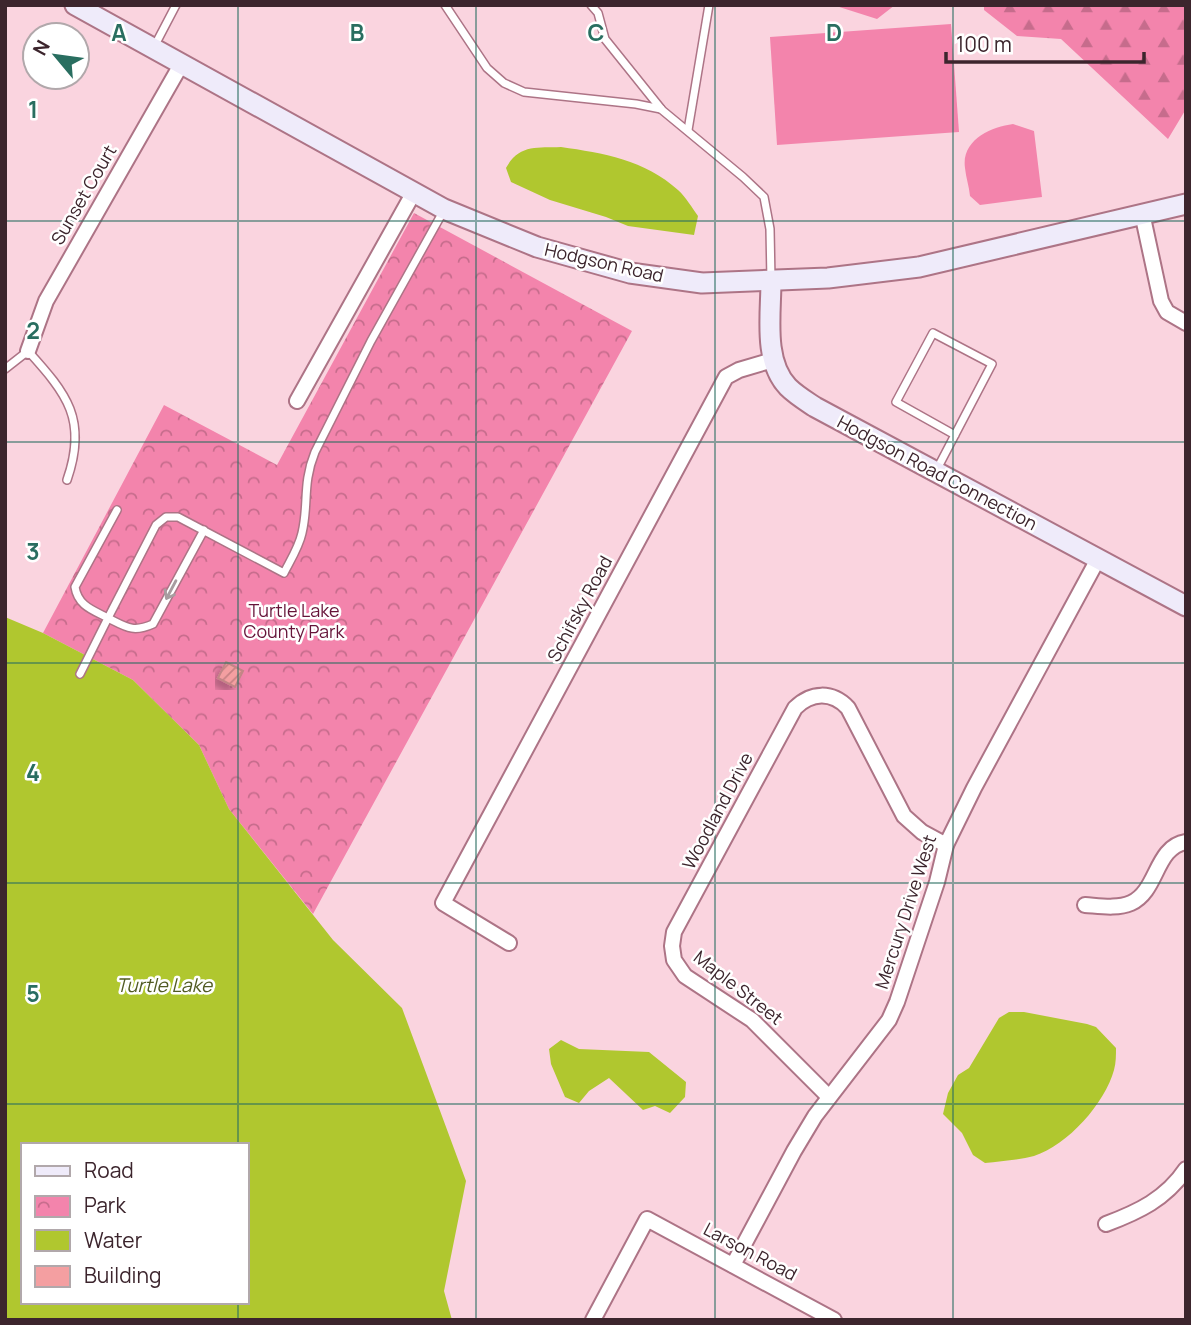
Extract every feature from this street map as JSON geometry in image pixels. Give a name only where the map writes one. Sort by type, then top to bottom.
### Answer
[{"type":"main road","name":"Hodgson Road","points":[[75,5],[444,209],[537,247],[630,272],[702,283],[828,278],[919,267],[1186,204]]},
{"type":"main road","name":"Hodgson Road Connection","points":[[771,281],[773,360],[788,387],[815,407],[1186,606]]},
{"type":"street","name":"Sunset Court","points":[[28,351],[46,301],[182,63]]},
{"type":"street","points":[[297,401],[414,192]]},
{"type":"street","points":[[1142,213],[1161,301],[1167,312],[1186,323]]},
{"type":"street","name":"Schifsky Road","points":[[509,943],[443,903],[726,377],[739,370],[773,360]]},
{"type":"street","name":"Mercury Drive West","points":[[733,1265],[794,1151],[829,1097],[889,1020],[937,882],[946,845],[1098,559]]},
{"type":"street","name":"Woodland Drive","points":[[674,932],[796,708],[802,701],[820,695],[843,702],[848,708],[904,816],[946,845]]},
{"type":"street","points":[[1086,905],[1115,906],[1133,902],[1148,887],[1168,851],[1186,842]]},
{"type":"street","name":"Maple Street","points":[[674,932],[674,960],[685,976],[752,1020],[829,1097]]},
{"type":"street","points":[[1106,1224],[1151,1204],[1166,1193],[1186,1169]]},
{"type":"street","name":"Larson Road","points":[[593,1320],[648,1219],[834,1320]]},
{"type":"lane","points":[[154,47],[176,5]]},
{"type":"lane","points":[[445,5],[487,68],[504,83],[524,92],[636,104],[662,110]]},
{"type":"lane","points":[[592,5],[598,13],[605,38],[662,110],[764,197],[770,229],[771,281]]},
{"type":"lane","points":[[688,130],[709,5]]},
{"type":"lane","points":[[80,674],[156,525],[166,517],[178,517],[284,573],[303,531],[305,486],[314,452],[371,341],[444,209]]},
{"type":"lane","points":[[935,472],[955,435],[992,364],[933,333],[896,402],[955,435]]},
{"type":"lane","points":[[5,369],[28,351],[54,380],[69,403],[76,427],[72,464],[67,480]]},
{"type":"lane","points":[[117,510],[75,587],[76,596],[81,603],[130,628],[140,630],[153,624],[204,530]]},
{"type":"green space","points":[[833,5],[895,5],[877,19]]},
{"type":"green space","points":[[984,5],[1186,5],[1186,109],[1168,139],[1061,39],[1017,36],[984,10]]},
{"type":"green space","points":[[951,24],[959,132],[777,145],[770,37]]},
{"type":"green space","points":[[1013,124],[1034,131],[1042,197],[980,205],[970,196],[965,168],[968,150],[987,132]]},
{"type":"green space","name":"Turtle Lake County Park","points":[[414,213],[632,331],[313,914],[229,809],[199,745],[133,680],[43,633],[164,405],[277,465]]},
{"type":"water","points":[[561,147],[623,160],[652,171],[681,193],[698,216],[694,235],[628,226],[550,200],[511,182],[506,168],[517,155],[529,149]]},
{"type":"water","name":"Turtle Lake","points":[[5,617],[43,633],[133,680],[199,745],[229,809],[333,940],[402,1008],[466,1181],[444,1291],[452,1320],[5,1320]]},
{"type":"water","points":[[1009,1012],[1024,1012],[1096,1027],[1116,1048],[1115,1065],[1109,1083],[1094,1109],[1060,1143],[1034,1156],[985,1163],[973,1155],[962,1133],[943,1114],[948,1093],[958,1075],[969,1068],[999,1018]]},
{"type":"water","points":[[561,1040],[579,1049],[649,1052],[686,1082],[685,1097],[670,1113],[655,1106],[643,1110],[609,1078],[589,1091],[579,1103],[565,1097],[551,1064],[549,1049]]},
{"type":"building","points":[[226,662],[243,671],[235,687],[218,678]]}]
